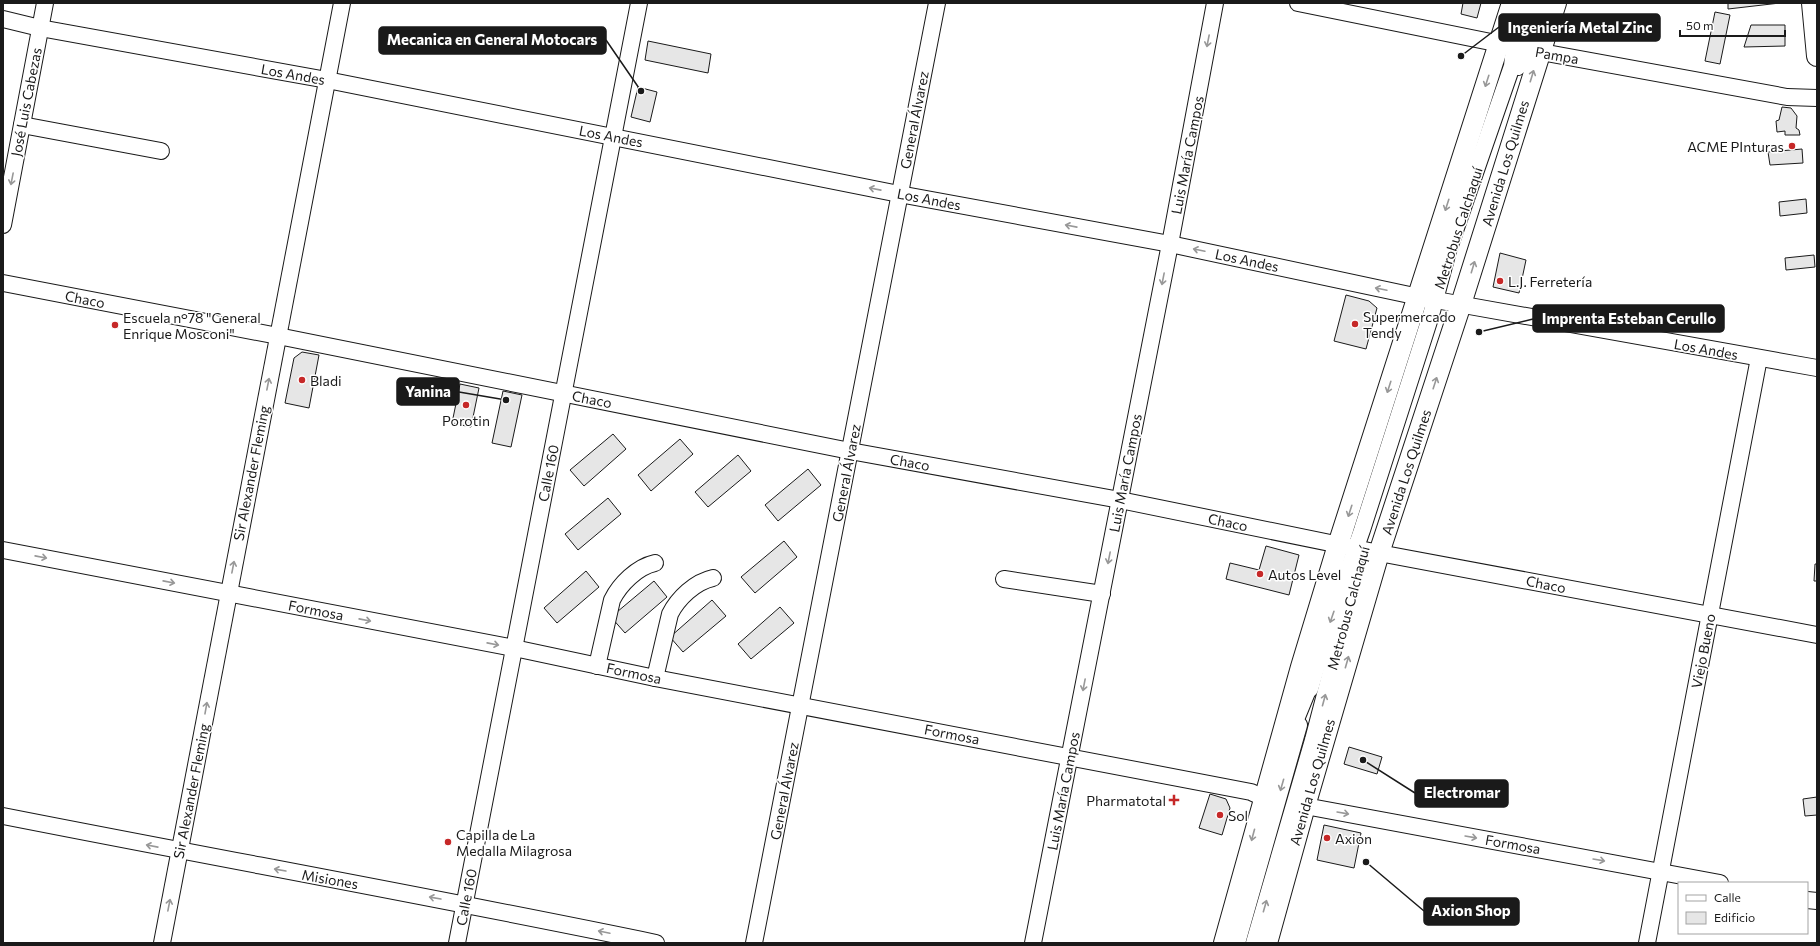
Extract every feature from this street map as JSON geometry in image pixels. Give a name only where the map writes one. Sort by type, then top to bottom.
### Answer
[{"type":"main road","name":"Avenida Los Quilmes","points":[[1224,943],[1264,798],[1359,549],[1440,300],[1519,48],[1512,3]]},
{"type":"main road","name":"Avenida Los Quilmes","points":[[1267,943],[1305,806],[1359,549],[1440,300],[1519,48],[1556,3]]},
{"type":"main road","points":[[1812,3],[1817,56]]},
{"type":"street","name":"José Luis Cabezas","points":[[3,225],[45,3]]},
{"type":"street","name":"Sir Alexander Fleming","points":[[162,943],[342,3]]},
{"type":"street","name":"Calle 160","points":[[457,943],[639,3]]},
{"type":"street","name":"General Álvarez","points":[[754,943],[937,3]]},
{"type":"street","name":"Luis María Campos","points":[[1033,943],[1216,3]]},
{"type":"street","name":"Pampa","points":[[1298,3],[1519,48],[1787,96],[1817,98]]},
{"type":"street","points":[[1519,48],[1516,32],[1525,3]]},
{"type":"street","points":[[1519,48],[1540,3]]},
{"type":"street","name":"Los Andes","points":[[3,19],[40,28],[327,80],[899,194],[1170,244],[1440,300],[1817,368]]},
{"type":"street","points":[[22,125],[160,151]]},
{"type":"street","name":"Chaco","points":[[3,283],[278,336],[850,451],[1120,500],[1359,549],[1817,636]]},
{"type":"street","name":"Viejo Bueno","points":[[1647,943],[1759,358]]},
{"type":"street","name":"Metrobus Calchaquí","points":[[1237,943],[1327,631],[1359,549]]},
{"type":"street","name":"Metrobus Calchaquí","points":[[1254,943],[1313,740],[1359,549]]},
{"type":"street","name":"Formosa","points":[[3,550],[514,648],[655,678],[1251,792],[1264,798]]},
{"type":"street","points":[[597,666],[612,600],[616,591],[646,565],[655,563]]},
{"type":"street","points":[[655,678],[670,614],[674,605],[691,589],[704,580],[713,578]]},
{"type":"street","points":[[1004,579],[1102,594]]},
{"type":"street","name":"Metrobus Calchaquí","points":[[1264,798],[1312,680]]},
{"type":"street","name":"Formosa","points":[[1305,806],[1715,882]]},
{"type":"street","name":"Misiones","points":[[3,816],[180,851],[465,904],[656,943]]},
{"type":"building","points":[[1463,3],[1481,3],[1477,18],[1461,14]]},
{"type":"building","points":[[1728,3],[1780,3],[1728,9]]},
{"type":"building","points":[[1715,12],[1730,15],[1720,64],[1705,61]]},
{"type":"building","points":[[1751,25],[1785,25],[1785,46],[1744,47]]},
{"type":"building","points":[[648,41],[711,54],[708,73],[645,60]]},
{"type":"building","points":[[638,87],[657,92],[650,122],[631,117]]},
{"type":"building","points":[[1782,107],[1791,108],[1797,116],[1796,128],[1799,130],[1800,135],[1785,135],[1785,131],[1777,132],[1776,121],[1779,120]]},
{"type":"building","points":[[1802,149],[1803,163],[1770,165],[1768,152]]},
{"type":"building","points":[[1806,199],[1807,213],[1780,216],[1779,202]]},
{"type":"building","points":[[1500,253],[1526,260],[1519,293],[1493,287]]},
{"type":"building","points":[[1814,255],[1815,267],[1786,270],[1785,258]]},
{"type":"building","name":"Supermercado Tendy","points":[[1346,295],[1369,301],[1377,308],[1366,349],[1334,341]]},
{"type":"building","name":"Bladi","points":[[302,352],[319,355],[309,408],[285,403],[294,358]]},
{"type":"building","name":"Porotin","points":[[460,384],[479,388],[471,427],[452,423]]},
{"type":"building","points":[[503,391],[522,395],[511,447],[492,443]]},
{"type":"building","points":[[613,434],[626,449],[584,486],[570,470]]},
{"type":"building","points":[[680,439],[693,454],[651,491],[638,475]]},
{"type":"building","points":[[738,455],[751,471],[708,507],[695,492]]},
{"type":"building","points":[[808,469],[821,485],[778,521],[765,505]]},
{"type":"building","points":[[608,498],[621,514],[578,550],[565,534]]},
{"type":"building","points":[[784,541],[797,557],[755,593],[741,577]]},
{"type":"building","name":"Autos Level","points":[[1266,546],[1299,555],[1289,595],[1226,579],[1230,563],[1259,570]]},
{"type":"building","points":[[1815,564],[1817,564],[1817,581],[1814,581]]},
{"type":"building","points":[[586,571],[599,587],[557,623],[544,608]]},
{"type":"building","points":[[654,581],[667,597],[625,633],[611,617]]},
{"type":"building","points":[[712,600],[726,616],[683,652],[670,637]]},
{"type":"building","points":[[780,607],[794,623],[751,659],[738,644]]},
{"type":"building","points":[[1349,747],[1382,757],[1377,774],[1344,764]]},
{"type":"building","points":[[1210,794],[1226,799],[1230,808],[1222,835],[1199,828]]},
{"type":"building","points":[[1817,797],[1817,815],[1805,816],[1803,799]]},
{"type":"building","points":[[1324,825],[1361,833],[1354,868],[1317,860]]},
{"type":"place","name":"Ingeniería Metal Zinc","points":[[1461,56]]},
{"type":"place","name":"Mecanica en General Motocars","points":[[641,91]]},
{"type":"place","name":"ACME PInturas","points":[[1792,146]]},
{"type":"place","name":"L.J. Ferretería","points":[[1500,281]]},
{"type":"place","name":"Supermercado Tendy","points":[[1355,324]]},
{"type":"place","name":"Escuela n°78 \"General Enrique Mosconi\"","points":[[115,325]]},
{"type":"place","name":"Imprenta Esteban Cerullo","points":[[1479,332]]},
{"type":"place","name":"Bladi","points":[[302,380]]},
{"type":"place","name":"Yanina","points":[[506,400]]},
{"type":"place","name":"Porotin","points":[[466,405]]},
{"type":"place","name":"Autos Level","points":[[1260,574]]},
{"type":"place","name":"Electromar","points":[[1363,760]]},
{"type":"place","name":"Pharmatotal","points":[[1174,800]]},
{"type":"place","name":"Sol","points":[[1220,815]]},
{"type":"place","name":"Axion","points":[[1327,838]]},
{"type":"place","name":"Capilla de La Medalla Milagrosa","points":[[448,842]]},
{"type":"place","name":"Axion Shop","points":[[1366,862]]}]
